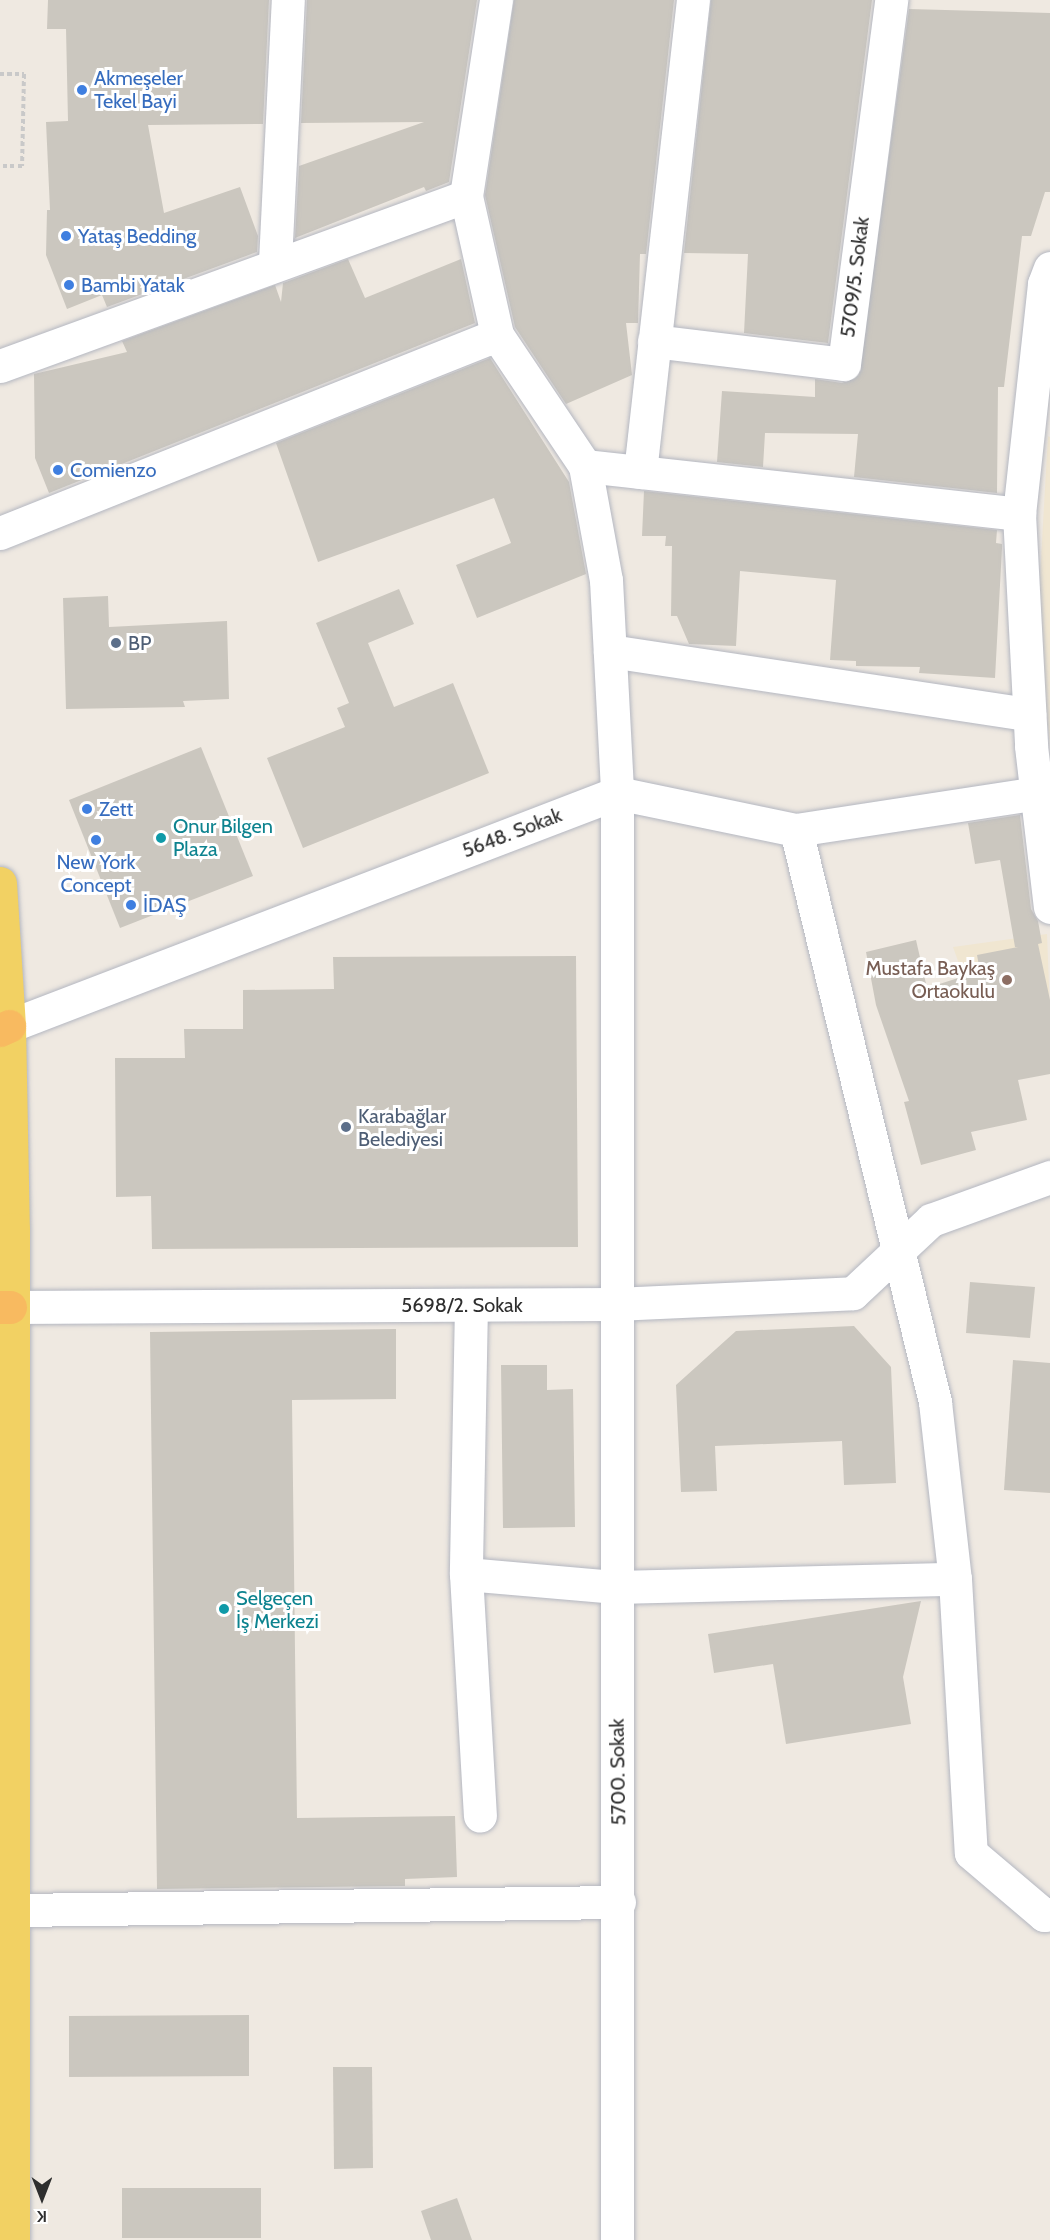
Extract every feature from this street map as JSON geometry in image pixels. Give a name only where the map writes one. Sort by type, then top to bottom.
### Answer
[{"type":"main road","points":[[0,883],[4,1028],[5,1307],[15,1910],[13,2240]]},
{"type":"street","points":[[275,262],[288,0]]},
{"type":"street","points":[[496,0],[466,196],[497,335],[585,466],[1019,514]]},
{"type":"street","points":[[640,472],[693,0]]},
{"type":"street","name":"5709/5. Sokak","points":[[654,340],[844,364],[891,0]]},
{"type":"street","points":[[0,366],[275,262],[466,196]]},
{"type":"street","points":[[1050,268],[1044,284],[1041,416],[1019,514],[1029,714],[1050,907]]},
{"type":"street","points":[[0,533],[497,335]]},
{"type":"street","name":"5700. Sokak","points":[[585,466],[606,580],[617,793],[615,1304],[619,1902],[617,2240]]},
{"type":"street","points":[[610,651],[1029,714]]},
{"type":"street","points":[[617,793],[796,830],[1037,793]]},
{"type":"street","name":"5648. Sokak","points":[[4,1028],[617,793]]},
{"type":"street","points":[[796,830],[935,1402],[955,1579],[971,1853],[1044,1914],[1050,1914]]},
{"type":"street","name":"5698/2. Sokak","points":[[5,1307],[615,1304],[853,1293],[931,1220],[1050,1177]]},
{"type":"street","points":[[471,1305],[466,1574],[480,1816]]},
{"type":"street","points":[[466,1574],[616,1587],[955,1579]]},
{"type":"street","points":[[15,1910],[619,1902]]},
{"type":"path","points":[[0,74],[24,74],[22,166],[0,166]]},
{"type":"shaded area","points":[[1048,436],[1050,437],[1050,743],[1043,696],[1039,594]]},
{"type":"shaded area","name":"Mustafa Baykaş Ortaokulu","points":[[1047,934],[1050,1012],[982,1028],[953,947]]},
{"type":"building","points":[[48,0],[269,0],[263,124],[148,125],[164,213],[240,187],[258,236],[257,252],[107,307],[102,295],[67,309],[46,255],[47,210],[50,210],[46,122],[68,121],[66,29],[47,29]]},
{"type":"building","points":[[307,0],[477,0],[449,182],[426,191],[424,187],[295,238],[299,166],[424,122],[301,123]]},
{"type":"building","points":[[514,0],[674,0],[646,254],[640,254],[638,323],[626,323],[632,375],[566,404],[515,327],[485,195]]},
{"type":"building","points":[[711,0],[872,0],[828,343],[744,333],[748,254],[684,253]]},
{"type":"building","points":[[909,9],[1050,13],[1050,192],[1045,192],[1031,236],[1022,236],[1004,387],[998,387],[997,493],[854,477],[858,434],[765,433],[763,467],[717,462],[722,391],[815,397],[815,379],[842,383],[859,375]]},
{"type":"building","points":[[348,259],[365,298],[461,259],[475,323],[49,493],[35,458],[34,374],[127,352],[122,341],[275,285],[281,302],[283,283]]},
{"type":"building","points":[[490,358],[569,482],[586,574],[477,618],[456,565],[511,543],[494,498],[318,562],[276,443]]},
{"type":"building","points":[[644,491],[997,530],[996,543],[1002,544],[1002,548],[995,678],[919,673],[920,667],[856,666],[856,661],[830,660],[836,580],[740,571],[736,646],[689,644],[677,616],[671,616],[672,546],[665,546],[666,536],[642,536]]},
{"type":"building","points":[[399,589],[414,624],[368,643],[394,707],[453,683],[489,773],[303,848],[267,758],[345,727],[337,708],[349,703],[316,623]]},
{"type":"building","points":[[108,596],[109,627],[227,621],[229,699],[183,701],[185,707],[66,709],[63,598]]},
{"type":"building","name":"Onur Bilgen Plaza","points":[[201,747],[253,876],[120,928],[69,800]]},
{"type":"building","points":[[1020,815],[1031,909],[1038,921],[1042,943],[1038,944],[1050,1000],[1050,1074],[1018,1080],[1027,1120],[971,1132],[976,1150],[921,1165],[904,1102],[909,1101],[876,1005],[866,952],[916,940],[927,988],[980,971],[977,955],[1018,947],[1015,947],[1000,860],[975,864],[968,823]]},
{"type":"building","name":"Karabağlar Belediyesi","points":[[576,956],[578,1247],[152,1249],[151,1196],[116,1197],[115,1058],[185,1058],[184,1029],[243,1029],[243,990],[334,989],[333,957]]},
{"type":"building","points":[[970,1282],[1035,1287],[1030,1338],[966,1333]]},
{"type":"building","points":[[854,1326],[891,1367],[896,1483],[844,1485],[842,1441],[715,1446],[717,1491],[681,1492],[676,1385],[736,1331]]},
{"type":"building","name":"Selgeçen İş Merkezi","points":[[396,1329],[396,1399],[292,1400],[297,1818],[455,1816],[457,1877],[405,1879],[405,1886],[157,1889],[150,1332]]},
{"type":"building","points":[[1013,1360],[1050,1363],[1050,1493],[1004,1490]]},
{"type":"building","points":[[501,1365],[547,1365],[547,1390],[573,1389],[575,1527],[503,1528]]},
{"type":"building","points":[[921,1601],[903,1677],[911,1724],[786,1744],[773,1664],[714,1673],[708,1634]]},
{"type":"building","points":[[249,2015],[249,2076],[69,2077],[69,2016]]},
{"type":"building","points":[[333,2067],[372,2067],[373,2168],[334,2169]]},
{"type":"building","points":[[122,2188],[261,2188],[261,2238],[122,2238]]},
{"type":"building","points":[[457,2198],[472,2240],[431,2240],[421,2211]]},
{"type":"place","name":"Akmeşeler Tekel Bayi","points":[[82,90]]},
{"type":"place","name":"Yataş Bedding","points":[[66,236]]},
{"type":"place","name":"Bambi Yatak","points":[[69,285]]},
{"type":"place","name":"Comienzo","points":[[58,470]]},
{"type":"place","name":"BP","points":[[116,643]]},
{"type":"place","name":"Zett","points":[[87,809]]},
{"type":"place","name":"Onur Bilgen Plaza","points":[[161,838]]},
{"type":"place","name":"New York Concept","points":[[96,840]]},
{"type":"place","name":"İDAŞ","points":[[131,905]]},
{"type":"place","name":"Mustafa Baykaş Ortaokulu","points":[[1007,980]]},
{"type":"place","name":"Karabağlar Belediyesi","points":[[346,1127]]},
{"type":"place","name":"Selgeçen İş Merkezi","points":[[224,1609]]}]
